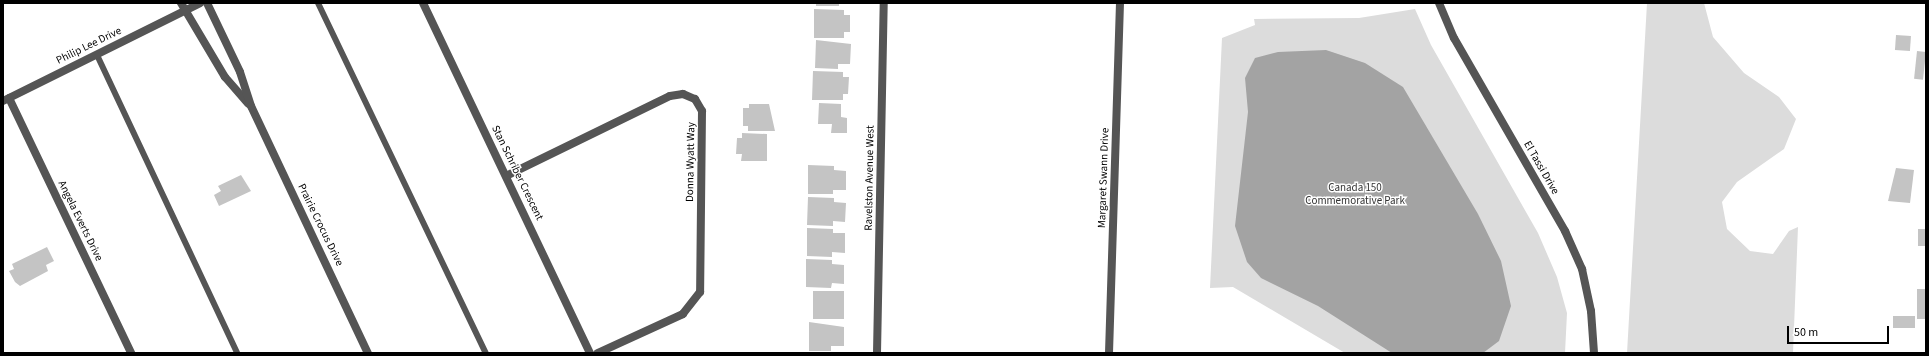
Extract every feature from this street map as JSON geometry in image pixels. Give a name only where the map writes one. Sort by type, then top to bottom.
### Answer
[{"type":"street","points":[[183,7],[200,3]]},
{"type":"street","name":"Prairie Crocus Drive","points":[[207,3],[240,72],[251,106],[368,353]]},
{"type":"street","name":"Stan Schriber Crescent","points":[[423,3],[590,353]]},
{"type":"street","name":"Ravelston Avenue West","points":[[877,353],[884,3]]},
{"type":"street","name":"Margaret Swann Drive","points":[[1109,353],[1120,3]]},
{"type":"street","name":"El Tassi Drive","points":[[1439,3],[1454,38],[1565,231],[1582,269],[1591,310],[1594,353]]},
{"type":"street","name":"Philip Lee Drive","points":[[6,100],[97,55],[183,7]]},
{"type":"street","name":"Prairie Crocus Drive","points":[[183,7],[225,77],[251,106]]},
{"type":"street","name":"Donna Wyatt Way","points":[[506,176],[670,96],[684,94],[695,99],[702,111],[700,292],[683,314],[598,353]]},
{"type":"street","name":"Angela Everts Drive","points":[[6,100],[131,353]]},
{"type":"lane","points":[[318,3],[486,353]]},
{"type":"lane","points":[[97,55],[237,353]]},
{"type":"green space","points":[[1647,3],[1704,3],[1713,37],[1744,73],[1779,97],[1796,119],[1784,149],[1737,182],[1722,202],[1727,229],[1750,251],[1773,254],[1789,231],[1798,227],[1793,353],[1627,353]]},
{"type":"green space","name":"Canada 150 Commemorative Park","points":[[1415,9],[1431,45],[1538,233],[1557,277],[1567,313],[1565,353],[1345,353],[1233,287],[1210,288],[1222,38],[1255,25],[1254,19],[1359,18]]},
{"type":"shaded area","name":"Canada 150 Commemorative Park","points":[[1326,50],[1365,63],[1403,87],[1478,214],[1501,261],[1511,306],[1499,341],[1483,353],[1392,353],[1318,306],[1261,278],[1247,262],[1235,226],[1248,112],[1245,78],[1255,58],[1278,52]]},
{"type":"building","points":[[816,3],[839,3],[839,6],[816,6]]},
{"type":"building","points":[[814,9],[844,10],[844,15],[850,15],[850,32],[844,32],[844,38],[814,38]]},
{"type":"building","points":[[1896,35],[1911,36],[1910,51],[1895,50]]},
{"type":"building","points":[[816,40],[851,44],[850,64],[838,64],[838,69],[815,68]]},
{"type":"building","points":[[1917,51],[1926,52],[1923,80],[1914,79]]},
{"type":"building","points":[[813,71],[843,72],[843,77],[849,77],[848,94],[843,94],[843,100],[812,100]]},
{"type":"building","points":[[819,103],[841,104],[841,117],[847,118],[847,133],[831,133],[832,124],[818,124]]},
{"type":"building","points":[[749,104],[769,104],[775,131],[748,131],[748,126],[743,126],[743,108],[749,108]]},
{"type":"building","points":[[742,133],[767,134],[767,161],[741,161],[742,154],[736,154],[737,138],[742,138]]},
{"type":"building","points":[[808,165],[834,166],[834,170],[846,171],[846,190],[833,190],[833,194],[808,194]]},
{"type":"building","points":[[1896,168],[1914,170],[1910,203],[1888,201]]},
{"type":"building","points":[[241,175],[251,191],[219,206],[214,195],[221,191],[218,186]]},
{"type":"building","points":[[808,197],[834,198],[834,202],[846,203],[845,222],[833,221],[833,226],[807,225]]},
{"type":"building","points":[[807,228],[833,229],[833,233],[845,233],[845,253],[832,252],[832,257],[807,256]]},
{"type":"building","points":[[1918,229],[1926,229],[1926,246],[1918,246]]},
{"type":"building","points":[[47,247],[54,261],[46,265],[48,271],[20,286],[15,282],[9,271],[14,269],[12,264]]},
{"type":"building","points":[[806,259],[832,260],[832,264],[844,265],[844,284],[832,283],[831,288],[806,287]]},
{"type":"building","points":[[1917,289],[1926,289],[1926,319],[1917,319]]},
{"type":"building","points":[[813,291],[844,291],[844,319],[813,319]]},
{"type":"building","points":[[1893,316],[1915,316],[1915,328],[1893,328]]},
{"type":"building","points":[[809,322],[844,327],[844,346],[831,346],[831,351],[809,351]]}]
